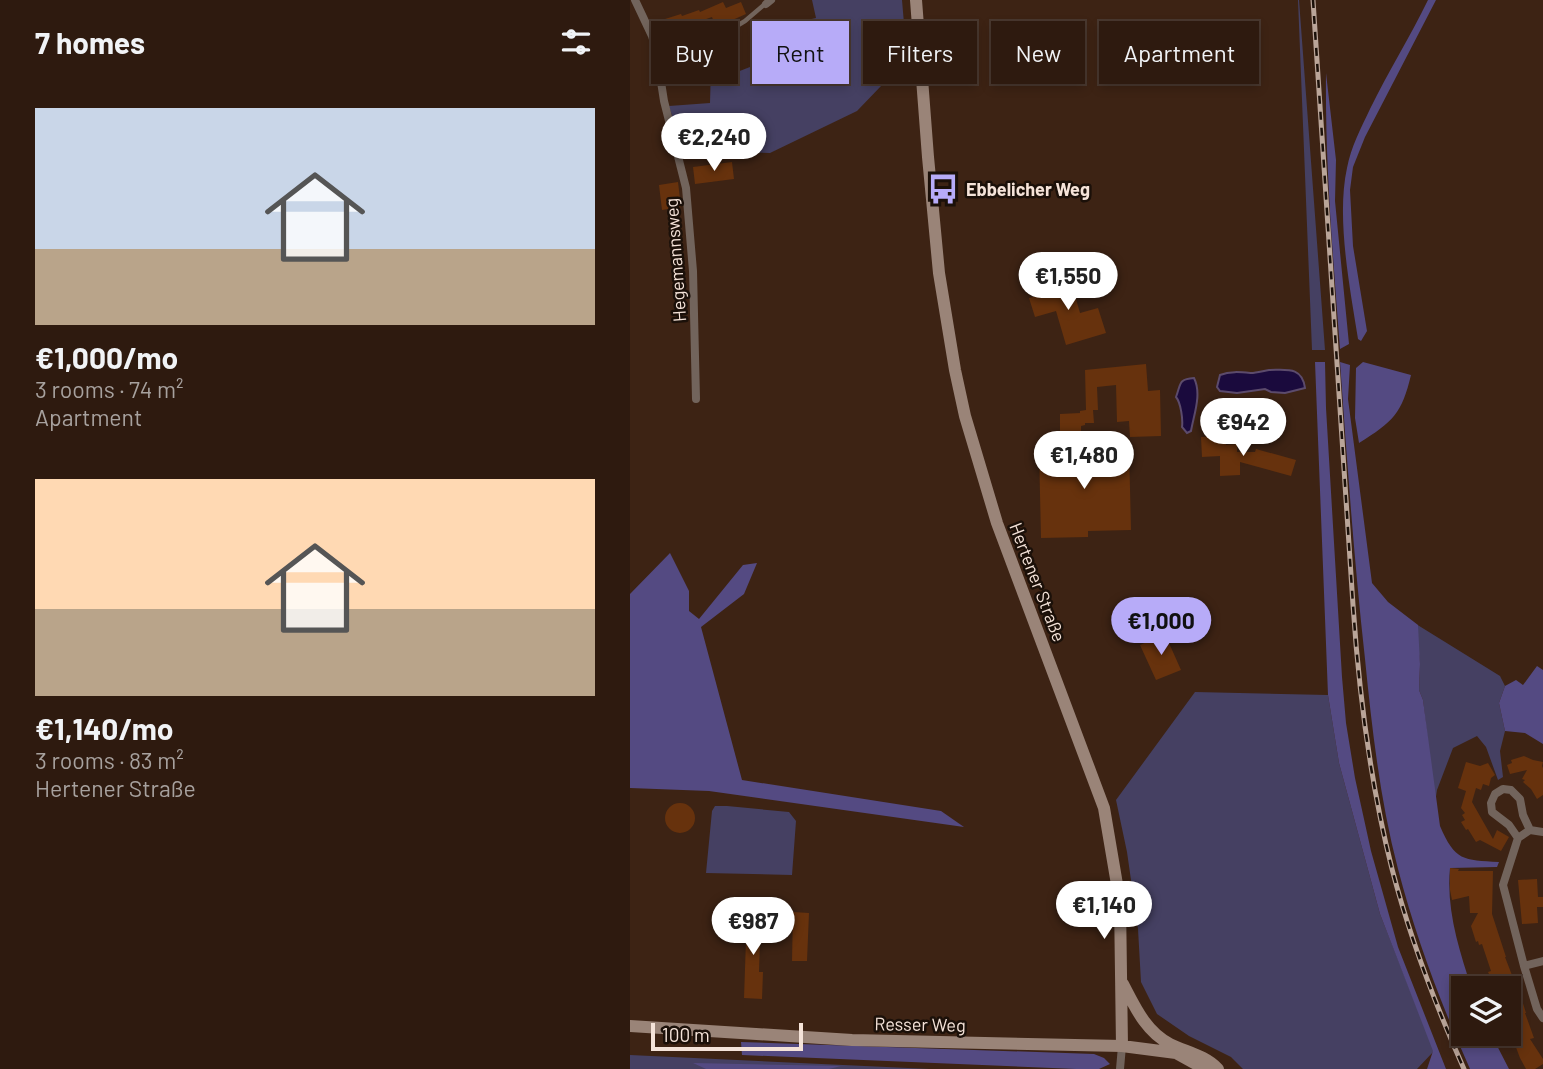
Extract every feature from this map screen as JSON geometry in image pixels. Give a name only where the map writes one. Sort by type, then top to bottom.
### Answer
[{"type":"main road","name":"Hertener Straße","points":[[916,0],[939,273],[955,370],[965,416],[997,523],[1104,808],[1120,902],[1122,1046]]},
{"type":"main road","points":[[1121,980],[1149,1028],[1169,1043],[1192,1052],[1219,1069]]},
{"type":"main road","name":"Resser Weg","points":[[630,1026],[852,1040],[1122,1046],[1176,1053],[1205,1069]]},
{"type":"street","name":"Hegemannsweg","points":[[635,0],[651,34]]},
{"type":"street","name":"Hegemannsweg","points":[[661,84],[686,188],[693,271],[696,399]]},
{"type":"street","points":[[1518,838],[1509,825],[1492,812],[1491,803],[1495,794],[1503,789],[1511,790],[1520,799],[1530,830]]},
{"type":"street","points":[[1543,832],[1530,830],[1518,838],[1503,885],[1537,1009],[1543,1018]]},
{"type":"street","points":[[1524,965],[1543,961]]},
{"type":"street","points":[[1119,1069],[1122,1046]]},
{"type":"lane","points":[[738,25],[768,2]]},
{"type":"shaded area","points":[[812,0],[902,0],[904,21],[863,21],[863,84],[883,84],[857,111],[770,153],[683,151],[669,106],[710,103],[710,84],[738,84],[738,72],[752,66],[752,84],[849,84],[849,21],[802,21],[816,18]]},
{"type":"shaded area","points":[[1299,0],[1325,350],[1312,350]]},
{"type":"shaded area","points":[[1428,0],[1436,0],[1365,137],[1353,167],[1350,190],[1353,246],[1367,331],[1361,341],[1358,339],[1345,253],[1343,209],[1347,168],[1370,109]]},
{"type":"shaded area","points":[[1326,73],[1336,160],[1335,201],[1349,344],[1340,349],[1328,177]]},
{"type":"shaded area","points":[[1315,362],[1325,362],[1342,677],[1355,778],[1371,851],[1398,947],[1446,1069],[1427,1069],[1433,1051],[1380,914],[1339,763],[1328,695]]},
{"type":"shaded area","points":[[1340,362],[1350,365],[1348,399],[1372,583],[1388,602],[1418,625],[1419,690],[1423,700],[1440,826],[1450,846],[1462,856],[1499,862],[1497,867],[1450,868],[1452,914],[1468,976],[1451,976],[1451,1024],[1405,895],[1386,817],[1377,764],[1354,548]]},
{"type":"shaded area","points":[[1363,362],[1411,375],[1400,408],[1380,429],[1359,443],[1355,418],[1356,368]]},
{"type":"shaded area","points":[[1269,370],[1297,373],[1305,388],[1285,393],[1265,389],[1237,393],[1220,391],[1217,387],[1220,375]]},
{"type":"shaded area","points":[[1194,378],[1197,404],[1191,431],[1187,433],[1182,427],[1176,397],[1183,381]]},
{"type":"shaded area","points":[[670,553],[689,591],[689,611],[699,619],[743,565],[757,563],[744,594],[701,627],[742,780],[941,811],[964,827],[709,791],[630,788],[630,594]]},
{"type":"shaded area","points":[[1416,624],[1500,676],[1505,686],[1499,703],[1505,731],[1500,751],[1503,777],[1498,780],[1486,747],[1477,736],[1453,748],[1437,790],[1435,803],[1423,700],[1419,690],[1420,664]]},
{"type":"shaded area","points":[[1537,666],[1543,670],[1543,744],[1525,733],[1505,731],[1499,703],[1505,686],[1516,680],[1523,685]]},
{"type":"shaded area","points":[[1195,692],[1328,695],[1339,763],[1380,914],[1434,1051],[1417,1069],[1243,1069],[1231,1057],[1189,1036],[1157,1014],[1141,982],[1138,929],[1127,852],[1116,800]]},
{"type":"shaded area","points":[[715,806],[789,812],[796,821],[792,875],[706,873],[712,811]]},
{"type":"shaded area","points":[[741,1042],[1094,1054],[1110,1064],[1099,1069],[1076,1069],[742,1055]]},
{"type":"shaded area","points":[[1460,1046],[1497,1046],[1509,1069],[1470,1069]]},
{"type":"shaded area","points":[[630,1055],[930,1069],[630,1069]]},
{"type":"shaded area","points":[[693,1063],[841,1066],[829,1069],[706,1069]]},
{"type":"building","points":[[723,2],[726,8],[741,2],[746,14],[730,21],[714,21],[712,17],[701,21],[665,19],[699,10],[700,12]]},
{"type":"building","points":[[732,162],[734,179],[695,184],[693,167]]},
{"type":"building","points":[[678,182],[681,207],[662,210],[659,185]]},
{"type":"building","points":[[1070,278],[1080,313],[1098,308],[1106,333],[1066,345],[1056,311],[1035,317],[1029,298],[1045,294],[1043,286]]},
{"type":"building","points":[[1146,364],[1148,391],[1160,390],[1161,436],[1130,437],[1129,421],[1117,422],[1116,385],[1097,387],[1098,410],[1093,410],[1094,423],[1085,423],[1081,426],[1081,432],[1060,432],[1060,414],[1086,410],[1085,370]]},
{"type":"building","points":[[1226,436],[1226,445],[1237,444],[1237,452],[1255,452],[1256,449],[1296,460],[1291,476],[1240,462],[1240,475],[1220,476],[1220,456],[1202,457],[1201,437]]},
{"type":"building","points":[[1129,447],[1131,530],[1088,531],[1088,537],[1041,538],[1039,449]]},
{"type":"building","points":[[1165,634],[1181,670],[1156,680],[1140,645]]},
{"type":"building","points":[[1524,756],[1543,762],[1543,795],[1537,799],[1523,782],[1527,770],[1510,774],[1507,765],[1512,763],[1511,760]]},
{"type":"building","points":[[1466,762],[1480,766],[1488,763],[1495,775],[1489,786],[1483,784],[1481,790],[1476,788],[1472,802],[1493,839],[1497,830],[1509,837],[1501,851],[1480,840],[1476,842],[1461,822],[1465,820],[1462,815],[1465,813],[1461,808],[1466,791],[1458,788]]},
{"type":"building","points":[[680,803],[686,804],[694,812],[694,824],[686,832],[680,833],[674,832],[666,824],[665,818],[666,812],[674,804]]},
{"type":"building","points":[[1450,868],[1459,869],[1458,871],[1493,871],[1492,914],[1512,976],[1490,976],[1488,972],[1491,971],[1482,944],[1476,942],[1471,926],[1478,913],[1470,913],[1469,896],[1452,900]]},
{"type":"building","points":[[1537,879],[1538,897],[1543,897],[1543,907],[1537,907],[1538,923],[1522,924],[1518,880]]},
{"type":"building","points":[[747,910],[761,911],[759,972],[763,972],[762,999],[744,998]]},
{"type":"building","points":[[793,912],[809,913],[807,961],[792,961]]},
{"type":"building","points":[[1521,997],[1534,1038],[1530,1039],[1543,1059],[1543,1064],[1535,1069],[1526,1069],[1516,1046],[1521,1046]]},
{"type":"railway","points":[[1313,0],[1353,605],[1366,738],[1377,804],[1399,895],[1424,970],[1464,1069]]},
{"type":"place","name":"Ebbelicher Weg","points":[[943,189]]}]
